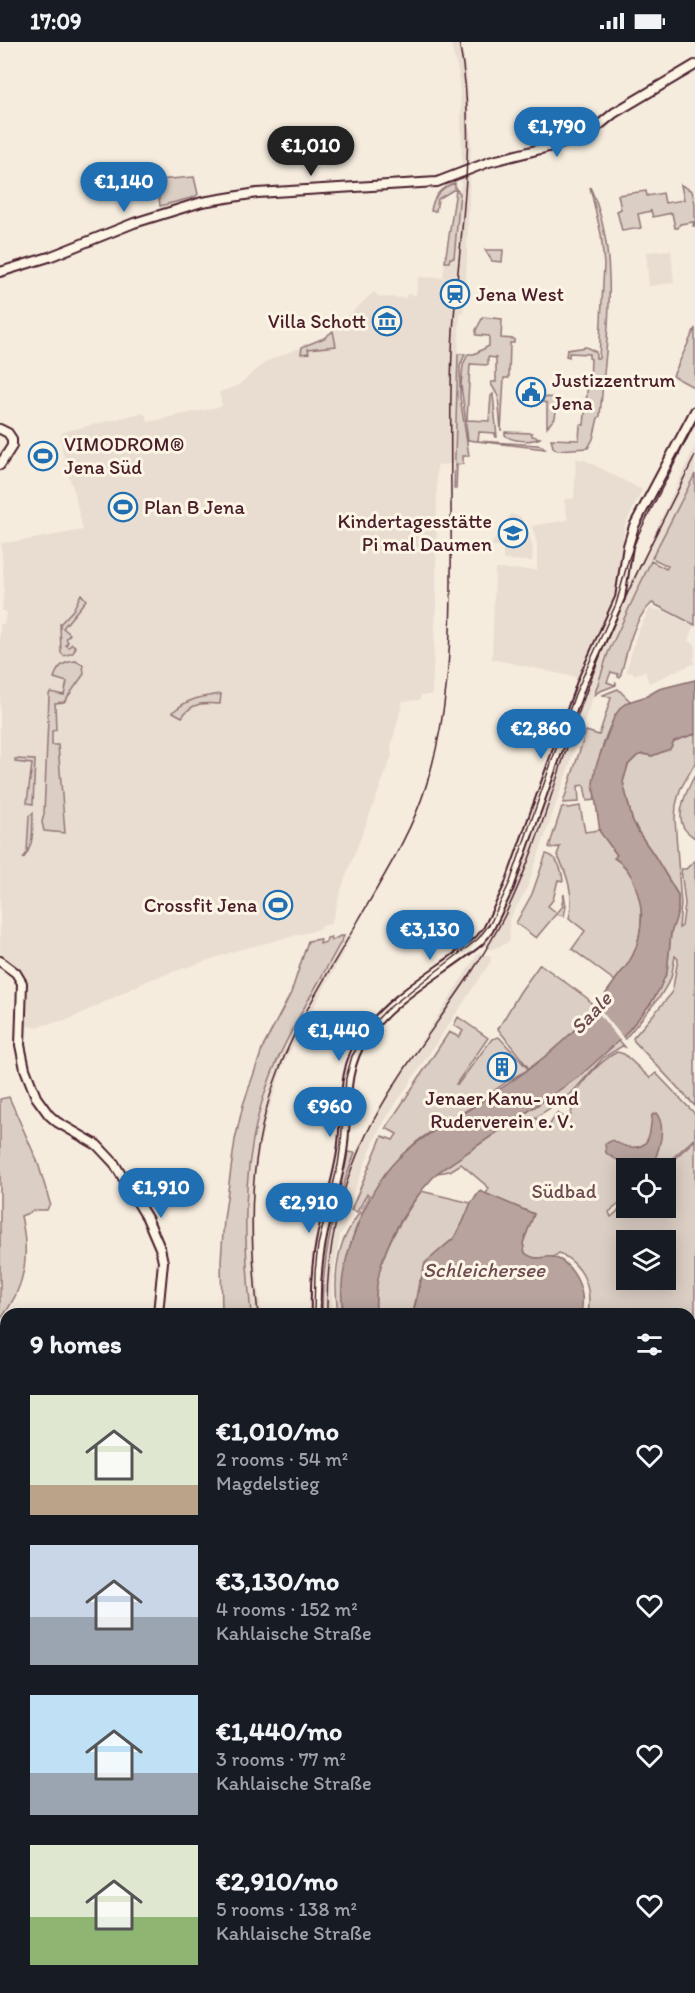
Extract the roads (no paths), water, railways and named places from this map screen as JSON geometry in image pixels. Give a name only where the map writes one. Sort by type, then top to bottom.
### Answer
[{"type":"main road","points":[[0,272],[49,257],[134,223],[202,202],[257,193],[441,180],[481,165],[582,138],[614,113],[694,66]]},
{"type":"main road","points":[[316,1308],[318,1261],[322,1234],[342,1151],[347,1079],[353,1059],[361,1042],[377,1020],[478,941],[488,930],[497,914],[522,853],[582,682],[620,598],[628,546],[634,526],[695,411]]},
{"type":"main road","points":[[0,429],[11,436],[12,442],[0,465]]},
{"type":"main road","points":[[0,962],[18,976],[22,983],[20,1046],[32,1088],[50,1116],[97,1145],[114,1163],[147,1218],[160,1248],[163,1262],[159,1308]]},
{"type":"water","name":"Saale","points":[[695,680],[695,734],[674,741],[670,749],[652,756],[643,754],[637,756],[628,765],[623,782],[632,819],[678,895],[678,912],[671,933],[667,972],[659,990],[623,1037],[580,1076],[437,1173],[412,1204],[392,1238],[379,1275],[376,1308],[343,1308],[343,1277],[353,1236],[371,1197],[391,1166],[418,1142],[510,1083],[548,1054],[583,1021],[627,966],[640,932],[640,903],[632,878],[625,867],[614,858],[617,855],[600,832],[593,783],[596,766],[614,717],[621,707],[659,689]]},
{"type":"water","points":[[656,1113],[661,1124],[655,1158],[616,1159],[606,1153],[605,1144],[613,1140],[628,1147],[639,1147],[647,1141],[652,1115]]},
{"type":"water","name":"Schleichersee","points":[[480,1191],[534,1214],[523,1243],[525,1253],[534,1258],[556,1258],[566,1264],[577,1278],[581,1290],[581,1308],[414,1308],[425,1263],[454,1238],[471,1203]]},
{"type":"tram line","points":[[314,1308],[318,1245],[338,1165],[346,1078],[352,1056],[370,1027],[386,1010],[478,939],[491,922],[510,882],[575,694],[616,604],[638,535],[695,423]]},
{"type":"railway","points":[[257,1308],[253,1250],[253,1189],[256,1158],[269,1098],[297,1029],[387,872],[413,821],[426,786],[444,708],[451,602],[452,351],[467,158],[465,81],[459,42]]},
{"type":"railway","points":[[327,1308],[329,1268],[336,1222],[348,1178],[366,1135],[398,1079],[472,971],[505,915],[531,854],[584,697],[607,639],[695,456]]},
{"type":"place","name":"Jena West","points":[[455,294]]},
{"type":"place","name":"Villa Schott","points":[[387,321]]},
{"type":"place","name":"Justizzentrum Jena","points":[[531,392]]},
{"type":"place","name":"VIMODROM® Jena Süd","points":[[43,456]]},
{"type":"place","name":"Plan B Jena","points":[[123,507]]},
{"type":"place","name":"Kindertagesstätte Pi mal Daumen","points":[[513,533]]},
{"type":"place","name":"Crossfit Jena","points":[[278,905]]},
{"type":"place","name":"Jenaer Kanu- und Ruderverein e. V.","points":[[502,1067]]},
{"type":"park label","name":"Südbad","points":[[564,1191]]}]
